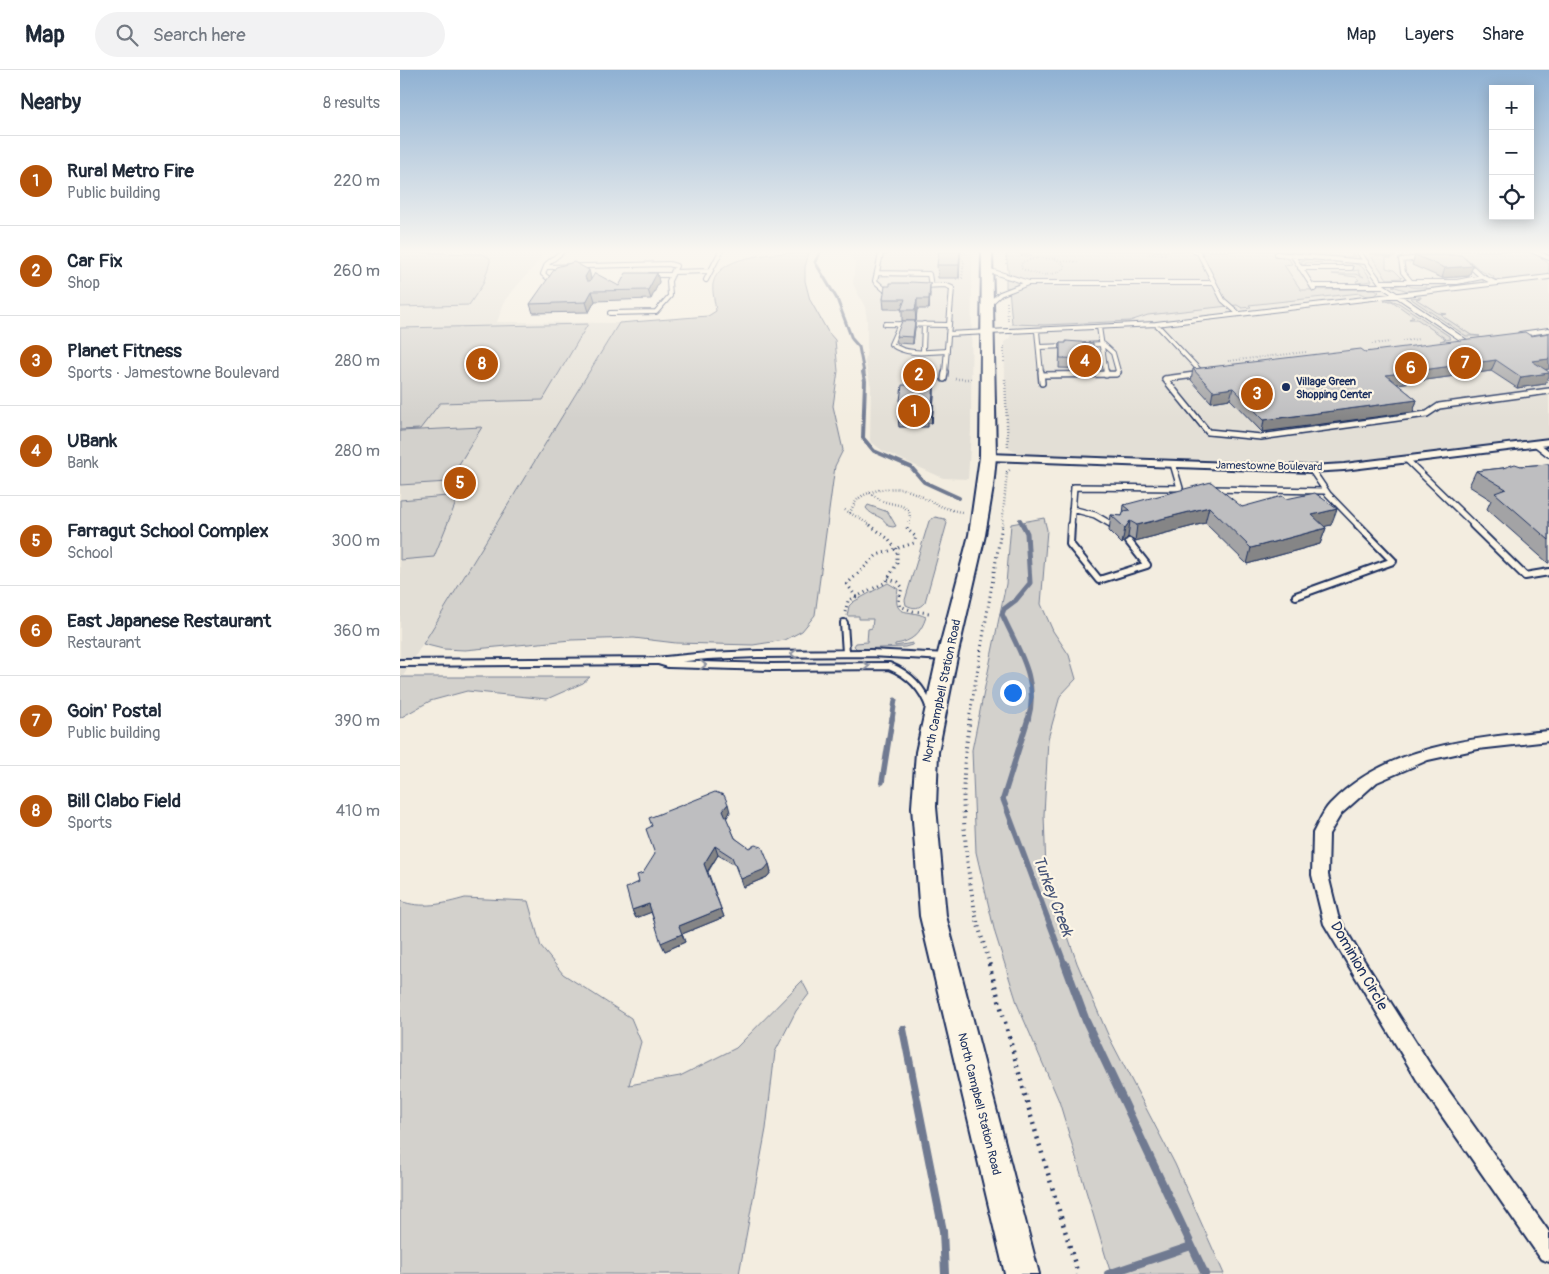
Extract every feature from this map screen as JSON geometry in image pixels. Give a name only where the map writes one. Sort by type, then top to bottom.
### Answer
[{"type":"main road","name":"North Campbell Station Road","points":[[988,307],[988,457],[977,535],[947,657],[927,752],[924,806],[932,916],[1022,1274]]},
{"type":"street","name":"Jamestowne Boulevard","points":[[988,457],[1311,469],[1407,460],[1549,442]]},
{"type":"street","name":"Dominion Circle","points":[[1549,736],[1478,742],[1425,755],[1372,778],[1336,809],[1321,833],[1320,875],[1330,918],[1352,957],[1424,1073],[1549,1250]]},
{"type":"lane","points":[[610,314],[656,312],[660,307]]},
{"type":"lane","points":[[944,379],[950,307]]},
{"type":"lane","points":[[1231,307],[1239,314]]},
{"type":"lane","points":[[948,334],[1156,324],[1298,307]]},
{"type":"lane","points":[[1413,307],[1465,341]]},
{"type":"lane","points":[[885,324],[949,325]]},
{"type":"lane","points":[[900,324],[891,344],[892,346],[901,350],[947,351]]},
{"type":"lane","points":[[923,351],[924,324]]},
{"type":"lane","points":[[1156,324],[1203,374]]},
{"type":"lane","points":[[1099,327],[1103,344],[1106,375]]},
{"type":"lane","points":[[1510,335],[1549,330]]},
{"type":"lane","points":[[1037,331],[1042,383]]},
{"type":"lane","points":[[1455,342],[1474,340]]},
{"type":"lane","points":[[1039,346],[1103,344],[1113,353],[1118,371],[1115,374],[1106,375],[1042,375]]},
{"type":"lane","points":[[1212,373],[1165,379],[1208,432],[1261,437],[1427,414],[1440,406],[1549,391]]},
{"type":"lane","points":[[1543,392],[1549,397]]},
{"type":"lane","points":[[1536,444],[1549,454]]},
{"type":"lane","points":[[1407,460],[1525,576],[1549,572]]},
{"type":"lane","points":[[1173,464],[1180,488]]},
{"type":"lane","points":[[1296,596],[1393,561],[1324,491],[1311,469]]},
{"type":"lane","points":[[1129,542],[1147,565],[1099,580],[1070,544],[1074,487],[1189,488]]},
{"type":"lane","points":[[1208,488],[1324,491]]},
{"type":"lane","points":[[1072,509],[1106,518],[1118,528]]},
{"type":"lane","points":[[844,623],[846,653]]},
{"type":"lane","points":[[400,663],[655,661],[686,656],[846,653],[914,654],[947,657]]},
{"type":"lane","points":[[655,661],[668,664],[772,667],[889,666],[905,673],[918,686],[925,696],[934,720]]},
{"type":"path","points":[[1004,365],[1004,342],[1011,338],[1009,337],[1011,332],[1008,307]]},
{"type":"path","points":[[1402,341],[1419,339]]},
{"type":"path","points":[[1372,344],[1390,342]]},
{"type":"path","points":[[1228,361],[1306,352]]},
{"type":"path","points":[[1004,373],[1006,443],[1011,450],[1012,468],[1008,472],[1004,512],[964,753],[964,830],[974,907],[1030,1113],[1078,1274]]},
{"type":"path","points":[[954,379],[971,379]]},
{"type":"path","points":[[850,513],[856,500],[870,493],[898,489],[907,490],[942,509],[962,512]]},
{"type":"path","points":[[856,597],[847,584],[877,555],[914,543],[916,540],[916,537],[906,529],[910,514],[908,510],[902,506],[882,501],[870,493]]},
{"type":"path","points":[[844,623],[846,604],[888,579],[897,563],[897,550],[887,538],[861,518],[845,510]]},
{"type":"path","points":[[888,579],[898,582],[902,587],[898,600],[900,606],[913,611],[929,613]]},
{"type":"shaded area","points":[[400,307],[502,307],[497,322],[619,323],[400,681]]},
{"type":"shaded area","points":[[715,307],[814,307],[828,332],[835,340],[838,371],[833,406],[843,450],[835,466],[815,615],[802,631],[785,640],[753,645],[676,643],[634,638],[571,640],[465,650],[443,649],[423,644],[619,323],[708,316],[716,311]]},
{"type":"shaded area","points":[[865,307],[972,307],[971,431],[968,479],[943,478],[883,451],[870,441],[871,386],[865,362],[867,320]]},
{"type":"shaded area","points":[[1011,307],[1218,307],[1148,315],[1130,321],[1044,325],[1012,324]]},
{"type":"shaded area","name":"Village Green Shopping Center","points":[[1154,307],[1549,307],[1549,437],[1335,463],[1117,459],[1017,453],[1009,449],[1007,443],[1004,342],[1010,338],[1009,324],[1137,319],[1147,315]]},
{"type":"shaded area","points":[[1401,307],[1405,307],[1451,339],[1440,341],[1446,339],[1417,319],[1409,319],[1414,317]]},
{"type":"shaded area","points":[[1424,307],[1429,307],[1438,313],[1447,314],[1441,315],[1471,335],[1480,336],[1466,336]]},
{"type":"shaded area","points":[[588,324],[543,400],[440,403],[420,429],[400,430],[400,328]]},
{"type":"shaded area","points":[[482,427],[448,482],[400,485],[400,431]]},
{"type":"shaded area","points":[[459,495],[434,557],[400,560],[400,500]]},
{"type":"shaded area","points":[[868,505],[888,512],[896,526],[888,526],[886,522],[866,508]]},
{"type":"shaded area","points":[[935,517],[945,519],[947,523],[925,602],[916,608],[906,605],[905,600],[929,521]]},
{"type":"shaded area","points":[[1044,518],[1047,530],[1041,604],[1053,631],[1069,655],[1076,679],[1060,696],[1048,739],[1044,815],[1046,871],[1077,963],[1109,1037],[1175,1164],[1224,1274],[1111,1274],[1059,1101],[1018,1006],[995,933],[976,852],[972,750],[1006,584],[1011,524]]},
{"type":"shaded area","points":[[888,583],[898,589],[897,605],[899,609],[926,617],[924,623],[915,636],[895,644],[895,646],[913,643],[912,645],[857,649],[854,646],[856,643],[867,642],[868,629],[872,628],[873,619],[859,619],[859,616],[847,616],[849,606]]},
{"type":"shaded area","points":[[400,677],[590,677],[583,683],[547,699],[467,691],[430,701],[400,718]]},
{"type":"shaded area","points":[[465,898],[528,901],[541,947],[563,974],[631,1018],[641,1042],[629,1085],[680,1076],[736,1048],[802,981],[809,994],[796,1011],[775,1052],[766,1129],[739,1274],[400,1274],[400,901],[425,905],[441,904]]},
{"type":"building","points":[[902,307],[916,307],[915,310],[901,310]]},
{"type":"building","points":[[902,321],[915,321],[913,337],[896,336]]},
{"type":"building","name":"Village Green Shopping Center","points":[[1525,332],[1531,336],[1549,333],[1549,359],[1532,361],[1549,373],[1521,377],[1496,360],[1386,375],[1417,400],[1264,420],[1233,388],[1213,391],[1193,369],[1361,349],[1365,352]]},
{"type":"building","points":[[1066,341],[1093,343],[1094,359],[1060,358],[1060,343],[1066,343]]},
{"type":"building","points":[[912,358],[926,358],[925,385],[934,385],[931,412],[928,412],[927,416],[898,416],[902,385],[910,385]]},
{"type":"building","points":[[1515,464],[1521,466],[1549,464],[1549,540],[1495,493],[1506,489],[1476,471],[1503,468]]},
{"type":"building","points":[[1211,482],[1242,507],[1282,496],[1286,499],[1315,493],[1337,509],[1312,515],[1326,528],[1251,548],[1209,507],[1137,525],[1130,521],[1125,528],[1111,515],[1122,516],[1124,511],[1130,510],[1124,505]]},
{"type":"building","points":[[715,792],[724,795],[728,804],[723,810],[735,838],[749,848],[755,845],[762,847],[769,864],[765,869],[741,879],[732,857],[715,846],[704,864],[721,909],[679,926],[682,934],[661,943],[649,904],[632,910],[626,888],[639,882],[637,875],[643,873],[655,854],[646,829],[652,826],[649,818]]},
{"type":"waterway","name":"Turkey Creek","points":[[840,307],[852,339],[859,347],[864,373]]},
{"type":"waterway","name":"Turkey Creek","points":[[863,372],[865,381],[863,438],[874,451],[911,467],[924,482],[959,498]]},
{"type":"waterway","name":"Turkey Creek","points":[[1020,520],[1023,526]]},
{"type":"waterway","name":"Turkey Creek","points":[[1023,525],[1027,533],[1030,583],[1016,600],[1004,609],[1002,614],[1026,666],[1029,678],[1031,705],[1028,720]]},
{"type":"waterway","points":[[892,720],[895,700]]},
{"type":"waterway","points":[[882,782],[892,719]]},
{"type":"waterway","name":"Turkey Creek","points":[[1028,719],[1003,799],[1065,965]]},
{"type":"waterway","name":"Turkey Creek","points":[[1065,964],[1086,1021],[1205,1274]]},
{"type":"waterway","points":[[903,1029],[943,1231],[945,1274]]},
{"type":"waterway","points":[[1108,1274],[1191,1246]]},
{"type":"place","name":"UBank","points":[[1085,361]]},
{"type":"place","name":"Goin' Postal","points":[[1465,363]]},
{"type":"place","name":"Bill Clabo Field","points":[[482,364]]},
{"type":"place","name":"East Japanese Restaurant","points":[[1411,368]]},
{"type":"place","name":"Car Fix","points":[[919,375]]},
{"type":"place","name":"Village Green Shopping Center","points":[[1286,387]]},
{"type":"place","name":"Planet Fitness","points":[[1257,394]]},
{"type":"place","name":"Rural Metro Fire","points":[[914,411]]},
{"type":"place","name":"Farragut School Complex","points":[[460,483]]}]
